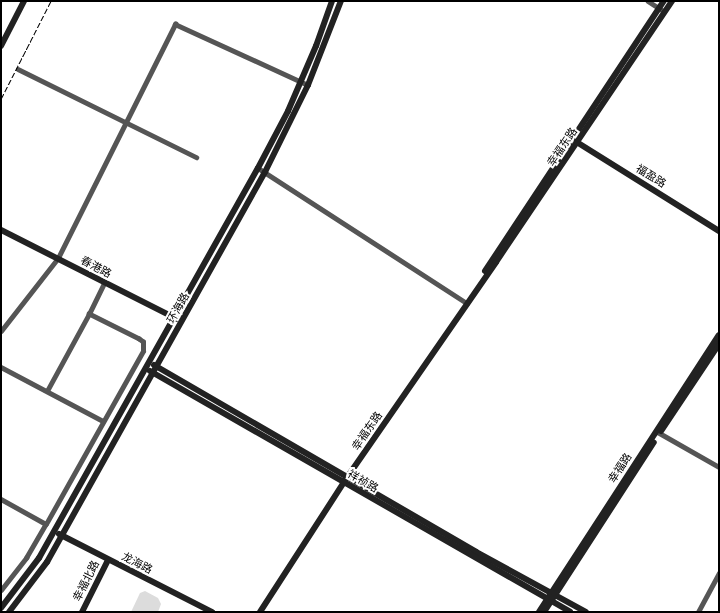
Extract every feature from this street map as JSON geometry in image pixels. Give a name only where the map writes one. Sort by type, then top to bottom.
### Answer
[{"type":"street","points":[[1,46],[24,1]]},
{"type":"street","name":"环海路","points":[[1,608],[39,558],[258,168],[300,82],[332,1]]},
{"type":"street","name":"环海路","points":[[9,612],[47,562],[265,172],[308,85],[341,1]]},
{"type":"street","points":[[648,1],[662,10]]},
{"type":"street","name":"幸福东路","points":[[662,10],[664,1]]},
{"type":"street","name":"幸福东路","points":[[260,612],[346,479],[467,303],[662,10],[672,1]]},
{"type":"street","points":[[1,330],[58,258],[175,24],[308,85]]},
{"type":"street","points":[[18,69],[196,157]]},
{"type":"street","name":"福盈路","points":[[575,140],[719,230]]},
{"type":"street","points":[[258,168],[467,303]]},
{"type":"street","name":"春港路","points":[[1,230],[182,321]]},
{"type":"street","points":[[47,391],[89,314],[104,283]]},
{"type":"street","points":[[1,590],[26,558],[46,524],[144,346],[139,339],[89,314]]},
{"type":"street","name":"幸福路","points":[[544,612],[549,601],[719,335]]},
{"type":"street","name":"幸福路","points":[[658,432],[719,344]]},
{"type":"street","points":[[149,362],[346,479]]},
{"type":"street","points":[[1,366],[103,421]]},
{"type":"street","name":"祥祯路","points":[[145,368],[586,612]]},
{"type":"street","points":[[658,432],[719,467]]},
{"type":"street","name":"祥祯路","points":[[346,479],[549,601],[570,612]]},
{"type":"street","points":[[1,499],[46,524]]},
{"type":"street","name":"龙海路","points":[[54,531],[212,612]]},
{"type":"street","name":"幸福北路","points":[[82,612],[108,560]]},
{"type":"street","points":[[698,612],[719,572]]},
{"type":"street","name":"幸福路","points":[[538,612],[549,601]]},
{"type":"shaded area","points":[[145,591],[158,598],[161,604],[158,612],[131,612],[140,593]]},
{"type":"railway","points":[[1,99],[51,1]]}]
